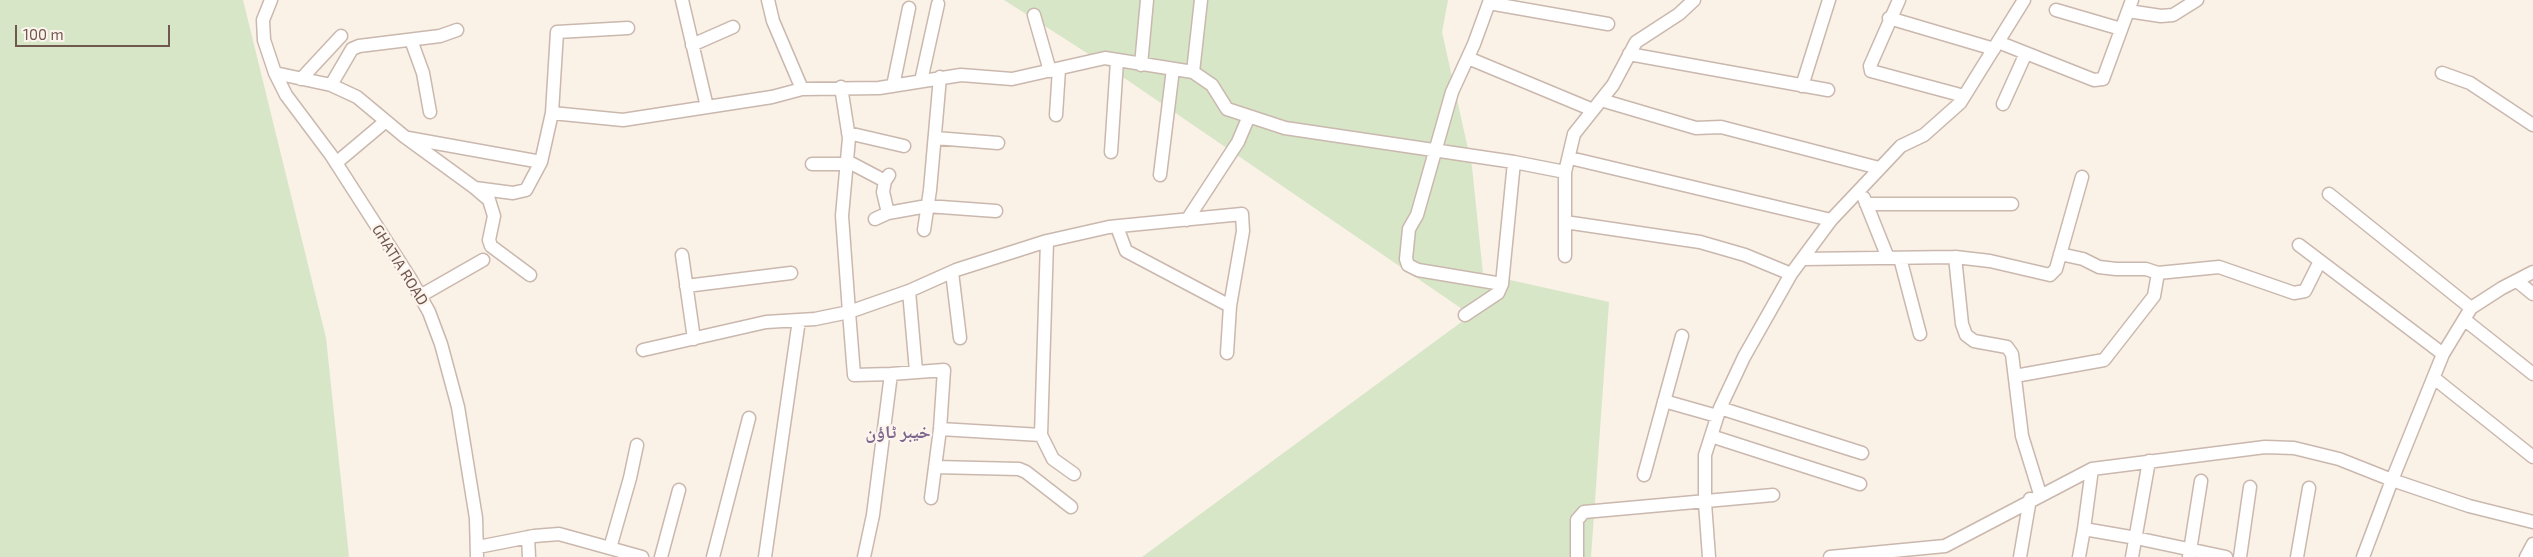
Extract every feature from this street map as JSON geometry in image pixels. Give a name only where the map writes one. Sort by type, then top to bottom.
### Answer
[{"type":"street","name":"GHATIA ROAD","points":[[271,0],[263,20],[264,40],[275,73],[286,95],[336,163],[420,296],[441,344],[458,407],[476,518],[477,552]]},
{"type":"street","points":[[682,0],[707,107]]},
{"type":"street","points":[[768,0],[773,21],[802,89]]},
{"type":"street","points":[[1141,65],[1147,0]]},
{"type":"street","points":[[1193,72],[1202,0]]},
{"type":"street","points":[[1565,256],[1564,172],[1570,158],[1574,134],[1613,86],[1636,42],[1679,14],[1694,0]]},
{"type":"street","points":[[1802,86],[1829,0]]},
{"type":"street","points":[[1899,0],[1889,18],[1870,66],[1872,71],[1964,96]]},
{"type":"street","points":[[1709,557],[1704,503],[1704,464],[1719,412],[1744,357],[1791,274],[1832,220],[1901,146],[1924,135],[1960,103],[2024,0]]},
{"type":"street","points":[[1889,18],[2026,53],[2094,80],[2103,79],[2130,5],[2161,16],[2173,15],[2197,0]]},
{"type":"street","points":[[1502,284],[1418,270],[1408,265],[1406,259],[1409,229],[1416,215],[1436,152],[1452,92],[1468,58],[1489,1],[1608,24]]},
{"type":"street","points":[[920,81],[938,4]]},
{"type":"street","points":[[893,86],[909,8]]},
{"type":"street","points":[[2056,10],[2121,29]]},
{"type":"street","points":[[1034,15],[1054,70],[1056,115]]},
{"type":"street","points":[[692,45],[733,27]]},
{"type":"street","points":[[475,188],[513,193],[526,190],[541,162],[552,113],[557,32],[628,28]]},
{"type":"street","points":[[331,85],[352,49],[359,46],[440,36],[457,30]]},
{"type":"street","points":[[301,79],[342,36]]},
{"type":"street","points":[[411,40],[423,73],[430,112]]},
{"type":"street","points":[[2003,104],[2026,53]]},
{"type":"street","points":[[1629,54],[1828,90]]},
{"type":"street","points":[[552,113],[623,120],[772,97],[802,89],[893,86],[961,75],[1012,79],[1105,58],[1193,72],[1212,85],[1227,108],[1285,128],[1436,152],[1514,162],[1564,172]]},
{"type":"street","points":[[1468,58],[1597,105],[1696,128],[1721,127],[1879,168]]},
{"type":"street","points":[[1111,152],[1117,61]]},
{"type":"street","points":[[1160,175],[1172,69]]},
{"type":"street","points":[[275,73],[331,85],[357,97],[405,137],[475,188],[489,200],[494,216],[489,240],[491,246],[530,275]]},
{"type":"street","points":[[2442,73],[2470,83],[2533,125]]},
{"type":"street","points":[[924,230],[940,77]]},
{"type":"street","points":[[841,87],[848,133],[842,216],[854,375],[944,370],[940,429],[931,498]]},
{"type":"street","points":[[1187,220],[1238,142],[1249,116]]},
{"type":"street","points":[[336,163],[386,121]]},
{"type":"street","points":[[848,133],[904,146]]},
{"type":"street","points":[[405,137],[541,162]]},
{"type":"street","points":[[935,138],[998,143]]},
{"type":"street","points":[[1570,158],[1832,220]]},
{"type":"street","points":[[1465,315],[1498,293],[1502,284],[1514,162]]},
{"type":"street","points":[[812,164],[847,163],[887,178],[883,199],[888,213]]},
{"type":"street","points":[[1802,259],[1956,257],[1990,261],[2050,275],[2056,269],[2082,177]]},
{"type":"street","points":[[1860,189],[1894,258],[1920,334]]},
{"type":"street","points":[[2329,194],[2471,308]]},
{"type":"street","points":[[1866,204],[2012,204]]},
{"type":"street","points":[[875,219],[888,213],[927,206],[996,211]]},
{"type":"street","points":[[643,350],[766,322],[799,320],[849,312],[909,291],[952,272],[1047,241],[1116,227],[1242,214],[1243,231],[1230,306],[1227,353]]},
{"type":"street","points":[[1565,222],[1700,242],[1745,255],[1791,274]]},
{"type":"street","points":[[1116,227],[1126,251],[1230,306]]},
{"type":"street","points":[[1047,241],[1041,435],[1053,458],[1074,474]]},
{"type":"street","points":[[2299,245],[2443,354]]},
{"type":"street","points":[[2060,254],[2116,270],[2146,269],[2158,273],[2219,267],[2294,293],[2305,291],[2320,261]]},
{"type":"street","points":[[682,255],[694,339]]},
{"type":"street","points":[[1956,257],[1962,324],[1966,335],[1974,341],[2007,347],[2012,354],[2022,436],[2035,497],[2020,557]]},
{"type":"street","points":[[420,296],[483,260]]},
{"type":"street","points":[[952,272],[960,338]]},
{"type":"street","points":[[2363,557],[2443,354],[2471,308],[2516,280],[2533,272]]},
{"type":"street","points":[[686,286],[792,273]]},
{"type":"street","points":[[2015,376],[2104,360],[2154,296],[2158,273]]},
{"type":"street","points":[[2516,280],[2533,294]]},
{"type":"street","points":[[909,291],[916,371]]},
{"type":"street","points":[[765,557],[799,320]]},
{"type":"street","points":[[2465,320],[2533,374]]},
{"type":"street","points":[[1644,475],[1682,336]]},
{"type":"street","points":[[864,557],[873,515],[891,374]]},
{"type":"street","points":[[2434,378],[2533,457]]},
{"type":"street","points":[[1664,401],[1719,412],[1862,453]]},
{"type":"street","points":[[713,557],[749,418]]},
{"type":"street","points":[[940,429],[1041,435]]},
{"type":"street","points":[[1711,436],[1860,484]]},
{"type":"street","points":[[610,548],[630,478],[637,445]]},
{"type":"street","points":[[1830,557],[1945,546],[2035,497],[2092,469],[2265,447],[2294,448],[2338,459],[2392,480],[2469,506],[2533,522]]},
{"type":"street","points":[[2132,557],[2149,461]]},
{"type":"street","points":[[935,468],[1019,469],[1026,472],[1071,507]]},
{"type":"street","points":[[2079,557],[2092,469]]},
{"type":"street","points":[[2189,554],[2201,482]]},
{"type":"street","points":[[2240,557],[2250,487]]},
{"type":"street","points":[[2297,557],[2309,488]]},
{"type":"street","points":[[661,557],[679,490]]},
{"type":"street","points":[[1577,557],[1577,520],[1584,512],[1704,503],[1773,495]]},
{"type":"street","points":[[2084,529],[2136,538],[2189,554],[2226,557]]},
{"type":"street","points":[[477,552],[528,537],[559,534],[642,557]]},
{"type":"street","points":[[528,537],[528,557]]},
{"type":"street","points":[[2526,557],[2533,544]]},
{"type":"green space","points":[[0,0],[243,0],[326,338],[349,557],[0,557]]},
{"type":"green space","points":[[1004,0],[1448,0],[1442,32],[1472,167],[1483,274],[1609,302],[1591,557],[1142,557],[1471,315],[1098,60]]},
{"type":"district","name":"خیبر ٹاؤن","points":[[898,432]]}]
